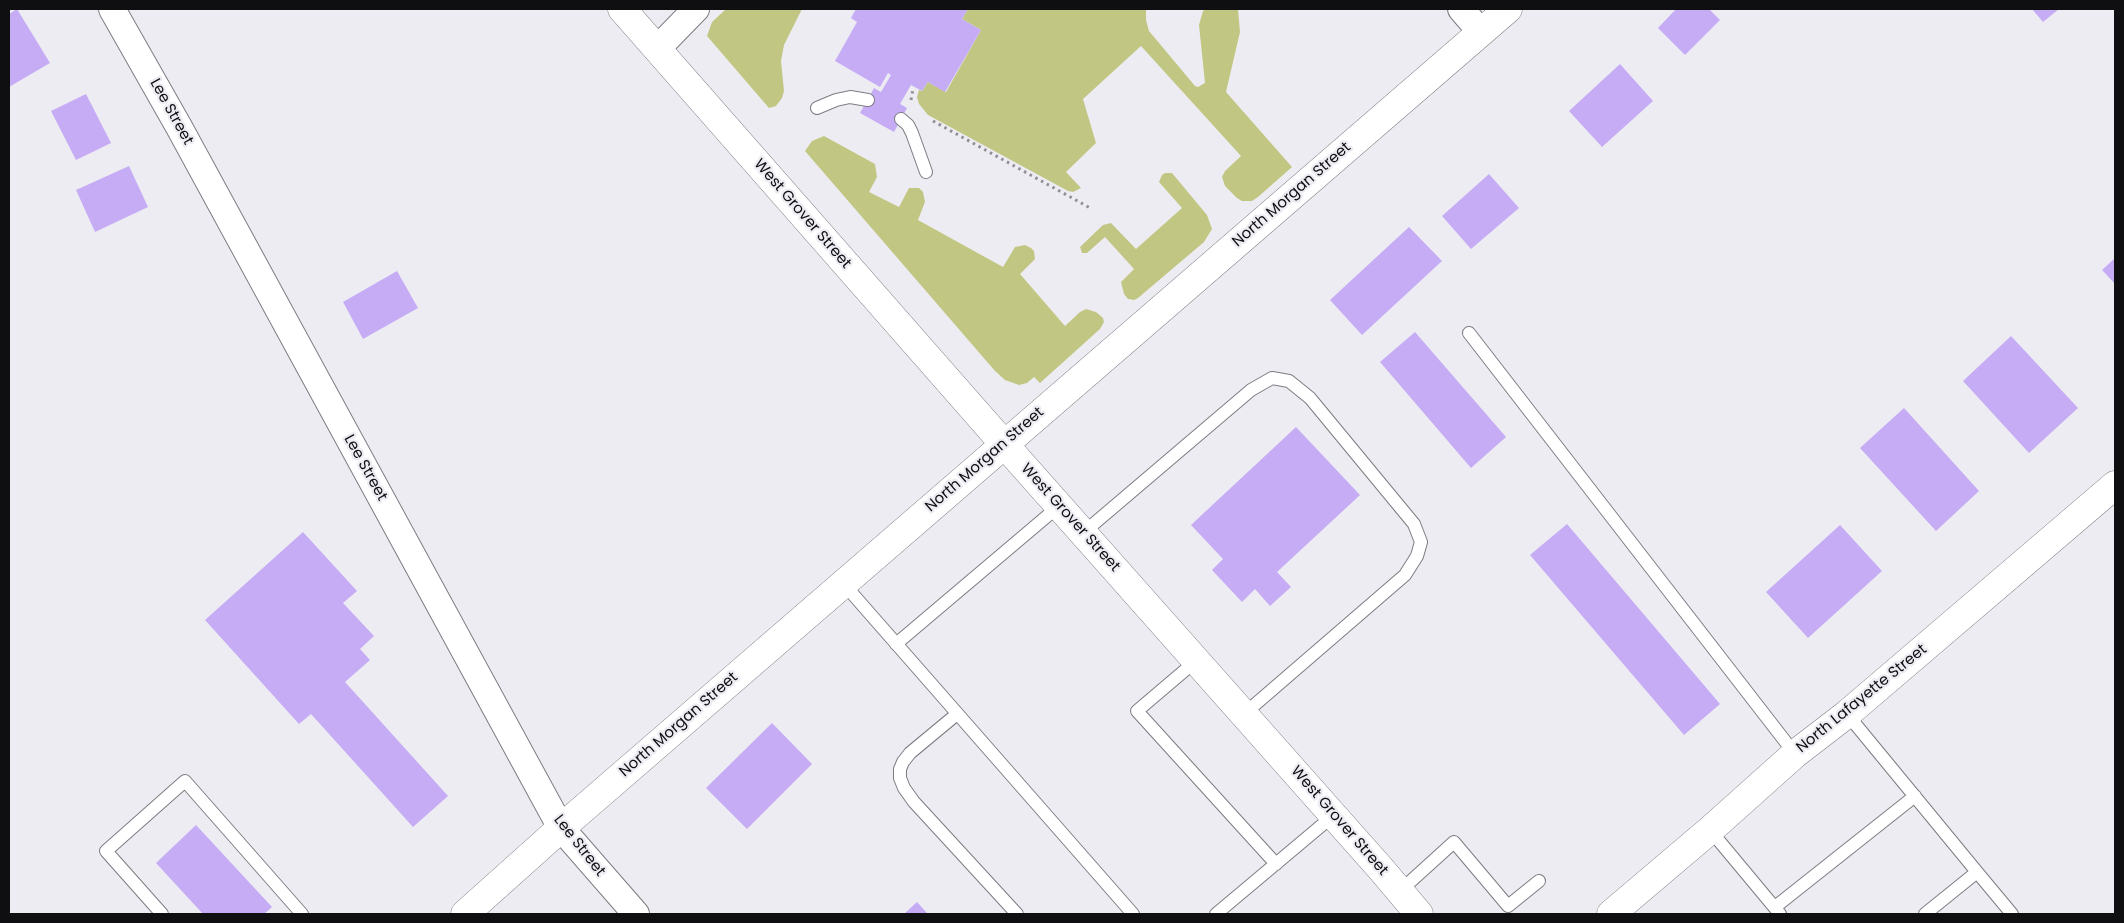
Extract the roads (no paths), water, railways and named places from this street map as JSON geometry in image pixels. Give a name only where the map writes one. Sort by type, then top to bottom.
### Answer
[{"type":"street","name":"Lee Street","points":[[112,9],[179,127],[561,828],[636,914]]},
{"type":"street","name":"West Grover Street","points":[[622,9],[1004,444],[1334,815],[1419,914]]},
{"type":"street","points":[[657,49],[696,9]]},
{"type":"street","points":[[1461,9],[1481,32]]},
{"type":"street","name":"North Morgan Street","points":[[465,914],[561,828],[1508,9]]},
{"type":"street","name":"North Lafayette Street","points":[[1611,914],[1710,830],[1795,754],[1847,714],[2115,485]]},
{"type":"lane","points":[[817,108],[836,100],[850,97],[868,100]]},
{"type":"lane","points":[[901,119],[908,125],[912,133],[926,172]]},
{"type":"lane","points":[[1469,333],[1795,754]]},
{"type":"lane","points":[[1083,532],[1251,390],[1272,378],[1289,381],[1310,398],[1414,524],[1421,542],[1417,556],[1405,575],[1244,714]]},
{"type":"lane","points":[[896,644],[1059,506]]},
{"type":"lane","points":[[843,584],[1133,914]]},
{"type":"lane","points":[[1196,660],[1138,711],[1276,864]]},
{"type":"lane","points":[[957,714],[910,753],[900,769],[900,778],[904,788],[914,802],[1017,914]]},
{"type":"lane","points":[[1847,714],[2012,914]]},
{"type":"lane","points":[[162,914],[106,851],[185,781],[302,914]]},
{"type":"lane","points":[[1710,830],[1777,911],[1915,796]]},
{"type":"lane","points":[[1216,914],[1334,815]]},
{"type":"lane","points":[[1400,891],[1454,842],[1508,906],[1539,881]]},
{"type":"lane","points":[[1925,914],[1977,872]]}]
